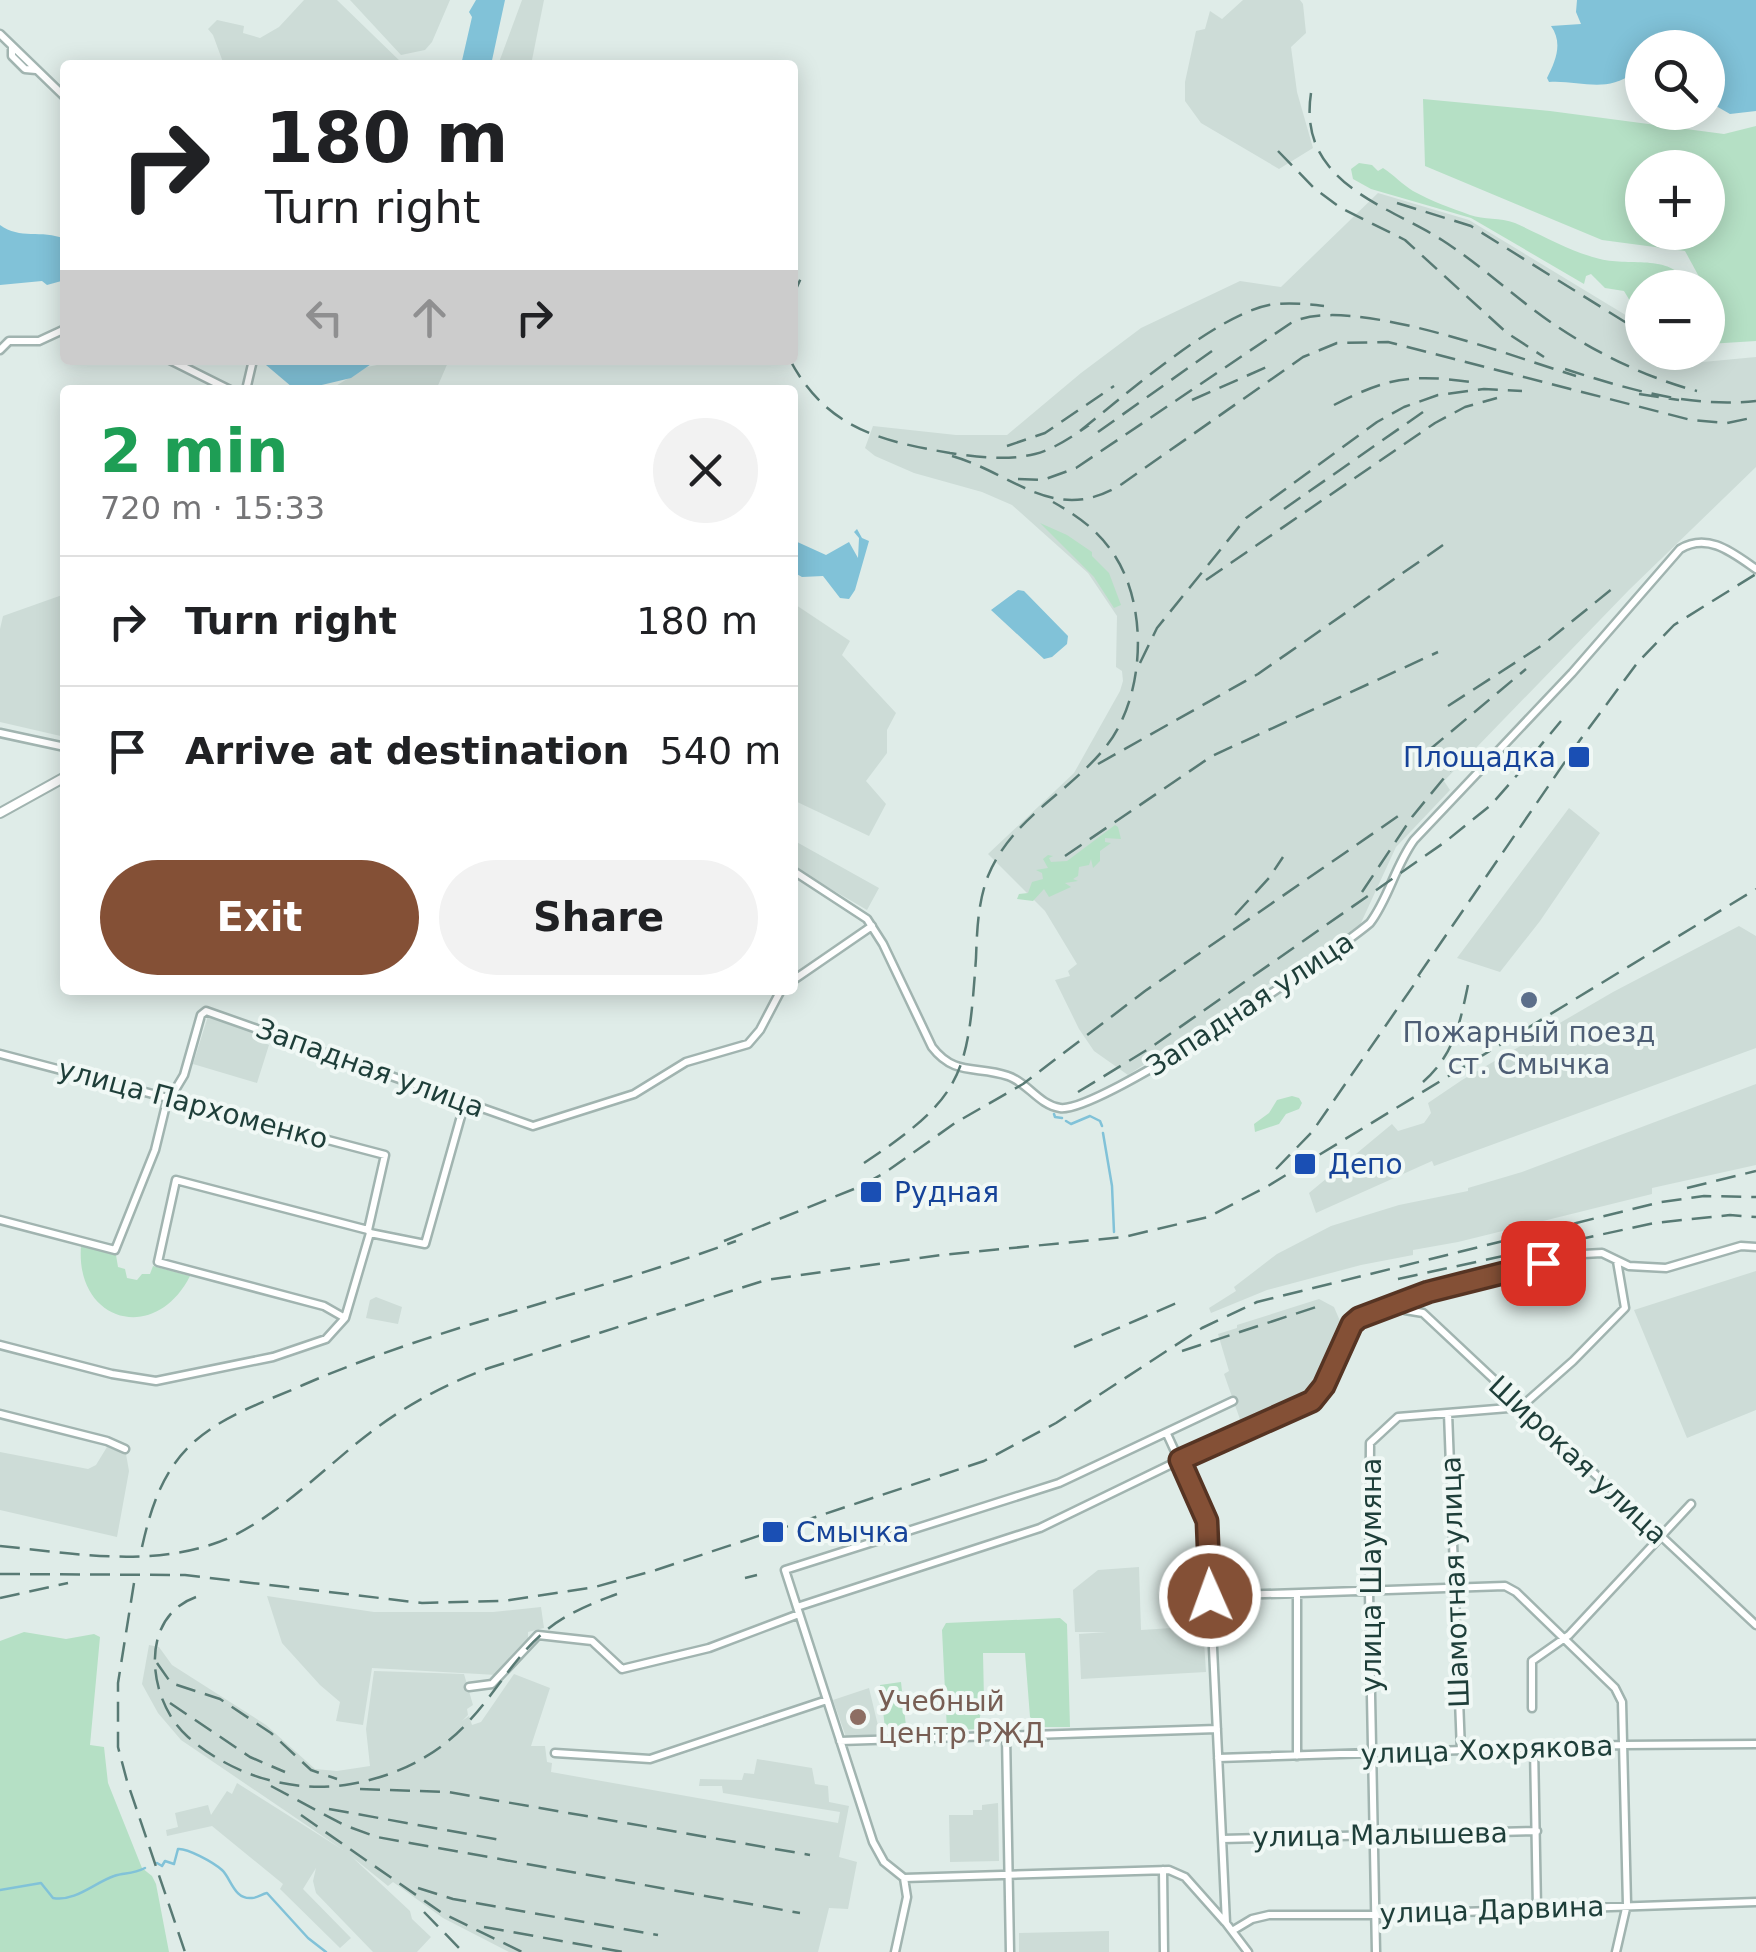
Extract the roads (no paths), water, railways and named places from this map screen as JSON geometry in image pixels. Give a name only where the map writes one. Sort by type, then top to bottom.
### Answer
[{"type":"street","points":[[0,34],[60,92]]},
{"type":"street","points":[[0,350],[6,342],[38,341],[60,331]]},
{"type":"street","points":[[180,365],[220,385]]},
{"type":"street","name":"Западная улица","points":[[798,874],[858,911],[872,926],[932,1046],[943,1060],[960,1068],[1010,1076],[1058,1108],[1082,1104],[1155,1068],[1370,924],[1398,864],[1414,840],[1560,686],[1680,550],[1696,542],[1714,544],[1756,570]]},
{"type":"street","points":[[0,733],[60,746]]},
{"type":"street","points":[[0,813],[60,779]]},
{"type":"street","points":[[798,978],[872,926]]},
{"type":"street","name":"Западная улица","points":[[171,1097],[184,1075],[201,1015],[206,1010],[533,1126],[634,1094],[686,1062],[748,1044],[778,995]]},
{"type":"street","name":"улица Пархоменко","points":[[0,1055],[386,1154],[369,1231]]},
{"type":"street","points":[[0,1220],[115,1250],[155,1150],[171,1097]]},
{"type":"street","points":[[344,1318],[324,1306],[158,1262],[176,1180],[425,1244],[465,1102]]},
{"type":"street","points":[[0,1345],[112,1374],[161,1380],[222,1370],[289,1352],[330,1336],[344,1318],[369,1231]]},
{"type":"street","points":[[469,1687],[492,1684],[535,1636],[542,1634],[592,1641],[622,1669],[709,1648],[798,1611],[1025,1534],[1312,1401],[1324,1386],[1354,1320],[1399,1302],[1572,1256],[1602,1253],[1630,1266],[1666,1268],[1740,1246],[1756,1247]]},
{"type":"street","points":[[1448,1412],[1521,1407],[1573,1361],[1626,1308],[1617,1261]]},
{"type":"street","name":"Широкая улица","points":[[1399,1302],[1405,1310],[1423,1313],[1756,1626]]},
{"type":"street","points":[[1233,1401],[1059,1483],[785,1570],[873,1842],[884,1862],[904,1878],[1175,1872],[1185,1877],[1248,1952]]},
{"type":"street","name":"улица Шаумяна","points":[[1376,1952],[1369,1446],[1372,1438],[1398,1416],[1448,1412]]},
{"type":"street","name":"Шамотная улица","points":[[1448,1412],[1461,1751]]},
{"type":"street","points":[[0,1414],[125,1449]]},
{"type":"street","points":[[1168,1434],[1207,1521],[1226,1923]]},
{"type":"street","points":[[1532,1708],[1532,1661],[1563,1640],[1690,1504]]},
{"type":"street","points":[[1210,1596],[1504,1586],[1516,1592],[1615,1688],[1622,1702],[1627,1904],[1616,1952]]},
{"type":"street","points":[[1296,1595],[1297,1756]]},
{"type":"street","points":[[555,1753],[650,1760],[827,1700]]},
{"type":"street","points":[[840,1741],[1217,1730]]},
{"type":"street","points":[[1006,1735],[1010,1952]]},
{"type":"street","name":"улица Хохрякова","points":[[1218,1758],[1756,1744]]},
{"type":"street","points":[[1534,1747],[1537,1909]]},
{"type":"street","name":"улица Малышева","points":[[1222,1839],[1538,1831]]},
{"type":"street","points":[[1162,1870],[1164,1952]]},
{"type":"street","points":[[895,1952],[906,1897],[904,1878]]},
{"type":"street","name":"улица Дарвина","points":[[1232,1931],[1252,1919],[1269,1915],[1756,1902]]},
{"type":"water","points":[[476,0],[505,0],[492,60],[462,60],[472,17],[469,12]]},
{"type":"water","points":[[1577,0],[1756,0],[1756,111],[1725,111],[1725,30],[1625,30],[1625,78],[1602,85],[1549,82],[1557,45],[1551,26],[1581,24]]},
{"type":"water","points":[[0,225],[15,232],[60,238],[60,281],[0,285]]},
{"type":"water","points":[[266,365],[370,365],[351,378],[322,385],[290,385]]},
{"type":"water","points":[[857,529],[869,541],[849,599],[840,598],[823,576],[798,575],[798,542],[826,555],[849,542],[858,558],[859,538],[854,532]]},
{"type":"water","points":[[1018,590],[1024,591],[1068,636],[1067,644],[1052,657],[1044,659],[991,610]]},
{"type":"waterway","points":[[1054,1114],[1062,1118]]},
{"type":"waterway","points":[[1066,1121],[1071,1124],[1090,1116],[1102,1126]]},
{"type":"waterway","points":[[1103,1133],[1112,1186],[1114,1232]]},
{"type":"waterway","points":[[157,1863],[174,1864],[178,1849],[200,1856],[222,1870],[241,1896],[254,1898],[267,1893],[326,1952]]},
{"type":"waterway","points":[[0,1890],[41,1883],[53,1898],[61,1898],[145,1868]]},
{"type":"railway","points":[[1311,93],[1314,140],[1328,165],[1352,188],[1442,240],[1585,344],[1640,371],[1697,391]]},
{"type":"railway","points":[[1278,151],[1315,189],[1341,208],[1405,240],[1507,333],[1544,357]]},
{"type":"railway","points":[[1397,203],[1471,226],[1625,322]]},
{"type":"railway","points":[[798,285],[801,278]]},
{"type":"railway","points":[[1080,431],[1171,359],[1223,324],[1269,305],[1324,306]]},
{"type":"railway","points":[[1018,479],[1043,480],[1076,468],[1291,323],[1317,316],[1350,316],[1431,331],[1576,376]]},
{"type":"railway","points":[[952,456],[1055,498],[1098,496],[1122,484],[1303,357],[1337,343],[1388,342],[1691,420],[1727,423],[1756,417]]},
{"type":"railway","points":[[1098,432],[1212,351]]},
{"type":"railway","points":[[793,365],[820,402],[857,428],[925,448],[981,457],[1024,456],[1056,446],[1089,425]]},
{"type":"railway","points":[[1192,400],[1269,366]]},
{"type":"railway","points":[[1565,369],[1635,390],[1683,399],[1756,401]]},
{"type":"railway","points":[[1334,405],[1370,388],[1401,380],[1471,382]]},
{"type":"railway","points":[[1007,446],[1045,433],[1114,386]]},
{"type":"railway","points":[[1140,663],[1157,628],[1246,518],[1377,422],[1438,395],[1484,389],[1522,391]]},
{"type":"railway","points":[[1639,394],[1679,400]]},
{"type":"railway","points":[[1206,580],[1435,423],[1465,407],[1497,398]]},
{"type":"railway","points":[[1284,509],[1423,412]]},
{"type":"railway","points":[[864,1163],[923,1119],[954,1079],[969,1030],[982,896],[998,856],[1025,822],[1104,749],[1128,706],[1138,654],[1137,627],[1126,578],[1102,539],[1053,502]]},
{"type":"railway","points":[[1098,764],[1258,674],[1443,545]]},
{"type":"railway","points":[[1418,976],[1638,662],[1674,625],[1756,574]]},
{"type":"railway","points":[[1448,706],[1544,644],[1618,584]]},
{"type":"railway","points":[[1065,856],[1212,756],[1438,652]]},
{"type":"railway","points":[[1428,751],[1526,669]]},
{"type":"railway","points":[[1531,757],[1561,721]]},
{"type":"railway","points":[[1078,1092],[1150,1048],[1445,842],[1491,805],[1525,766]]},
{"type":"railway","points":[[1362,892],[1412,817],[1453,767]]},
{"type":"railway","points":[[724,1241],[859,1187],[886,1172],[955,1123],[1023,1084],[1145,991],[1404,812]]},
{"type":"railway","points":[[1235,915],[1283,857]]},
{"type":"railway","points":[[0,1546],[134,1557],[213,1544],[268,1515],[383,1423],[452,1383],[766,1280],[941,1255],[1124,1237],[1208,1217],[1268,1186],[1756,889]]},
{"type":"railway","points":[[1276,1169],[1312,1132],[1420,976]]},
{"type":"railway","points":[[1423,1082],[1449,1049],[1468,985]]},
{"type":"railway","points":[[1687,1188],[1756,1171]]},
{"type":"railway","points":[[0,1574],[185,1575],[422,1603],[503,1601],[595,1587],[984,1461],[1056,1423],[1202,1328],[1257,1302],[1661,1202],[1704,1196],[1756,1197]]},
{"type":"railway","points":[[1398,1279],[1654,1223],[1730,1215],[1756,1217]]},
{"type":"railway","points":[[142,1547],[154,1503],[174,1464],[207,1431],[233,1416],[410,1344],[736,1241]]},
{"type":"railway","points":[[1074,1347],[1179,1302]]},
{"type":"railway","points":[[1182,1351],[1316,1307]]},
{"type":"railway","points":[[745,1578],[757,1575]]},
{"type":"railway","points":[[0,1598],[68,1583]]},
{"type":"railway","points":[[134,1583],[118,1683],[118,1747],[185,1952]]},
{"type":"railway","points":[[196,1597],[177,1608],[164,1623],[157,1641],[157,1683],[174,1722],[206,1751],[244,1772],[286,1784],[329,1786],[385,1776],[431,1754],[470,1720],[543,1633],[569,1615],[617,1594]]},
{"type":"railway","points":[[157,1663],[171,1683],[220,1699],[271,1733],[311,1770],[337,1779]]},
{"type":"railway","points":[[170,1703],[250,1757],[285,1772]]},
{"type":"railway","points":[[271,1786],[344,1825],[377,1837],[800,1913]]},
{"type":"railway","points":[[360,1789],[448,1792],[810,1855]]},
{"type":"railway","points":[[329,1809],[501,1840]]},
{"type":"railway","points":[[301,1815],[442,1913],[522,1952]]},
{"type":"railway","points":[[418,1888],[453,1899],[658,1935]]},
{"type":"railway","points":[[424,1912],[463,1952]]},
{"type":"railway","points":[[484,1927],[623,1952]]},
{"type":"place","name":"Площадка","points":[[1579,757]]},
{"type":"place","name":"Пожарный поезд ст. Смычка","points":[[1529,1000]]},
{"type":"place","name":"Депо","points":[[1305,1164]]},
{"type":"place","name":"Рудная","points":[[871,1192]]},
{"type":"place","name":"Смычка","points":[[773,1532]]},
{"type":"place","name":"Учебный центр РЖД","points":[[858,1717]]}]
